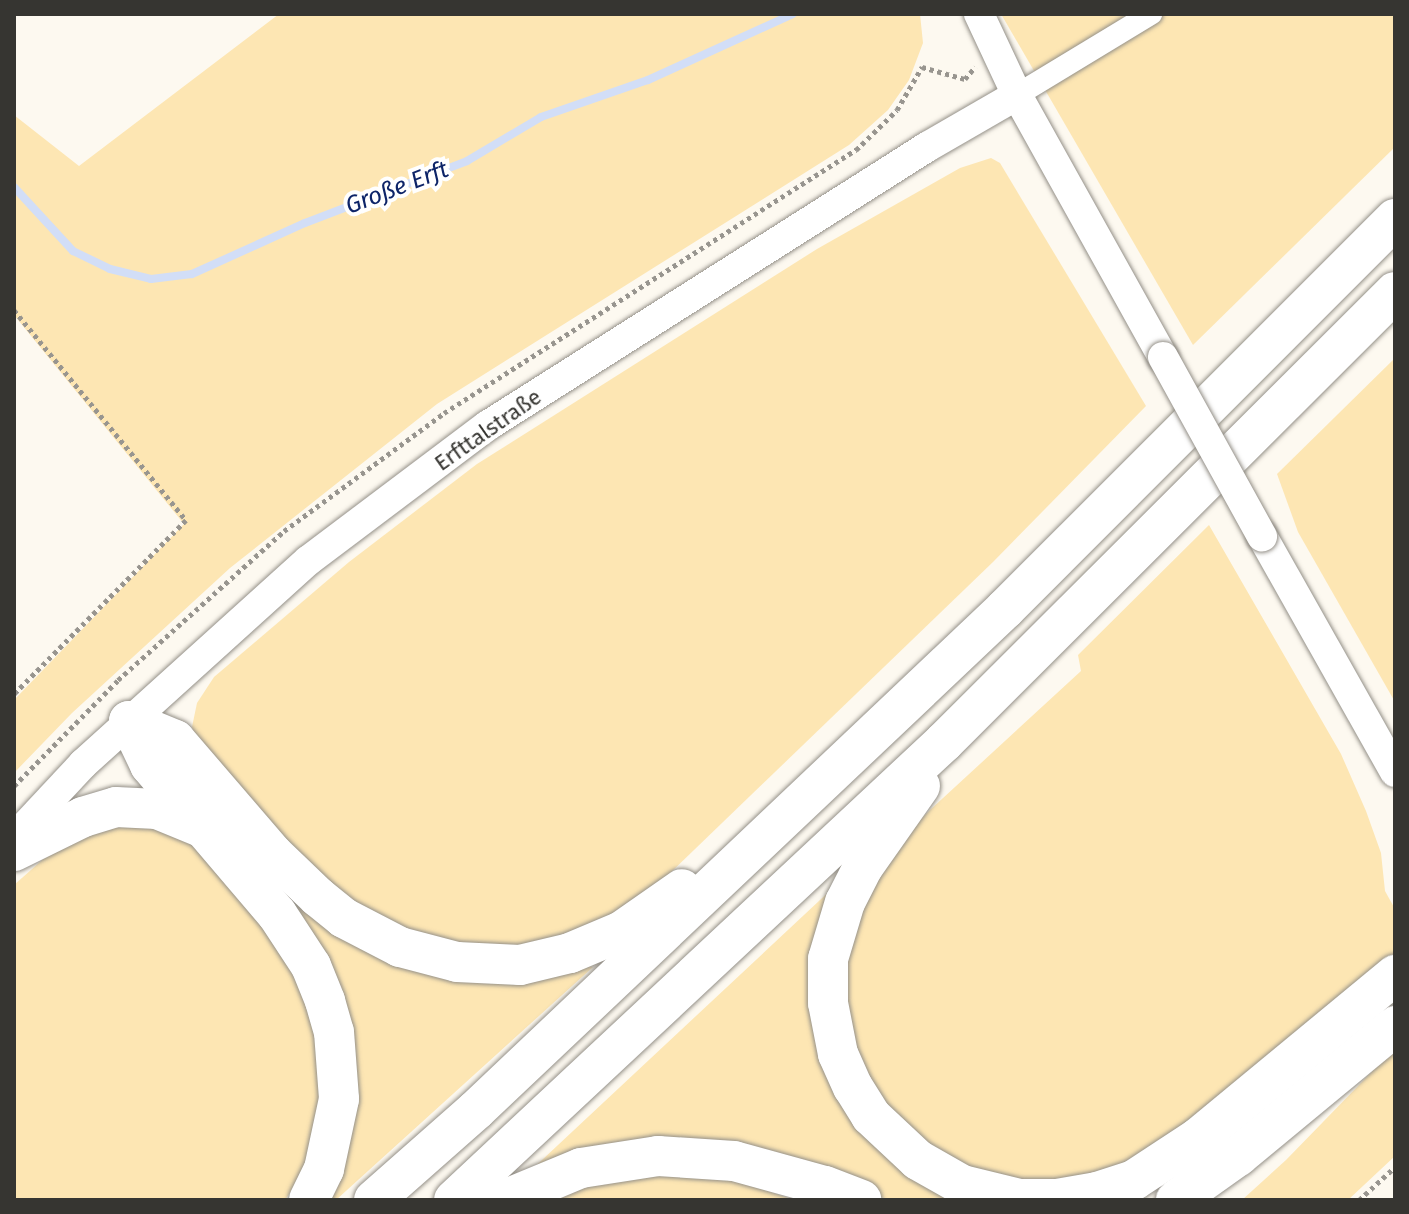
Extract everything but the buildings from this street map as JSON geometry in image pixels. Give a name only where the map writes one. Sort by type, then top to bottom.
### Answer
[{"type":"highway","points":[[374,1200],[476,1110],[1005,609],[1395,219]]},
{"type":"highway","points":[[454,1200],[944,742],[1395,292]]},
{"type":"highway","points":[[129,721],[150,765],[277,914],[311,966],[334,1032],[338,1111],[324,1169],[309,1200]]},
{"type":"highway","points":[[129,721],[175,740],[273,854],[344,918],[400,947],[457,962],[520,965],[570,953],[622,931],[674,894],[755,848]]},
{"type":"highway","points":[[944,742],[912,800],[863,867],[845,902],[832,936],[827,981],[838,1054],[871,1116],[894,1141],[939,1173],[962,1185],[1020,1199],[1057,1199],[1097,1192],[1134,1180],[1198,1138],[1395,975]]},
{"type":"highway","points":[[14,851],[83,817],[116,807],[157,809],[205,829]]},
{"type":"highway","points":[[1176,1200],[1238,1156],[1395,1026]]},
{"type":"highway","points":[[504,1200],[581,1168],[658,1156],[734,1161],[813,1182],[861,1200]]},
{"type":"main road","points":[[979,14],[1017,95],[1395,772]]},
{"type":"main road","name":"Erfttalstraße","points":[[14,838],[129,721],[309,560],[487,426],[927,147],[1017,95]]},
{"type":"street","points":[[1017,95],[1151,14]]},
{"type":"path","points":[[14,310],[186,520],[14,694]]},
{"type":"path","points":[[1359,1200],[1395,1167]]},
{"type":"shaded area","points":[[279,14],[920,14],[923,43],[909,80],[888,110],[849,145],[437,404],[230,568],[72,713],[14,773],[14,700],[184,524],[14,315],[14,115],[79,166]]},
{"type":"shaded area","points":[[1001,14],[1395,14],[1395,147],[1193,345]]},
{"type":"shaded area","points":[[991,158],[1000,163],[1146,406],[993,562],[638,904],[552,947],[448,947],[354,906],[300,860],[198,746],[192,727],[197,703],[214,677],[349,562],[477,464],[817,249],[960,168]]},
{"type":"shaded area","points":[[1395,358],[1395,702],[1298,532],[1277,474]]},
{"type":"shaded area","points":[[1209,525],[1341,754],[1366,811],[1381,853],[1385,891],[1395,909],[1395,954],[1137,1164],[1038,1186],[980,1176],[899,1128],[849,1048],[843,953],[877,863],[1081,671],[1078,655]]},
{"type":"shaded area","points":[[198,786],[356,939],[593,967],[336,1200],[329,1200],[349,1049]]},
{"type":"shaded area","points":[[101,822],[183,831],[293,962],[326,1056],[314,1157],[285,1200],[14,1200],[14,885],[49,854]]},
{"type":"shaded area","points":[[835,886],[823,1051],[971,1200],[889,1200],[816,1171],[527,1174]]},
{"type":"shaded area","points":[[1395,1048],[1395,1156],[1348,1200],[1242,1200],[1286,1160]]},
{"type":"shaded area","points":[[657,1175],[733,1179],[794,1200],[541,1200],[591,1182]]},
{"type":"waterway","name":"Große Erft","points":[[14,187],[73,251],[110,269],[151,279],[192,274],[305,223],[467,161],[541,117],[648,80],[793,14]]}]
